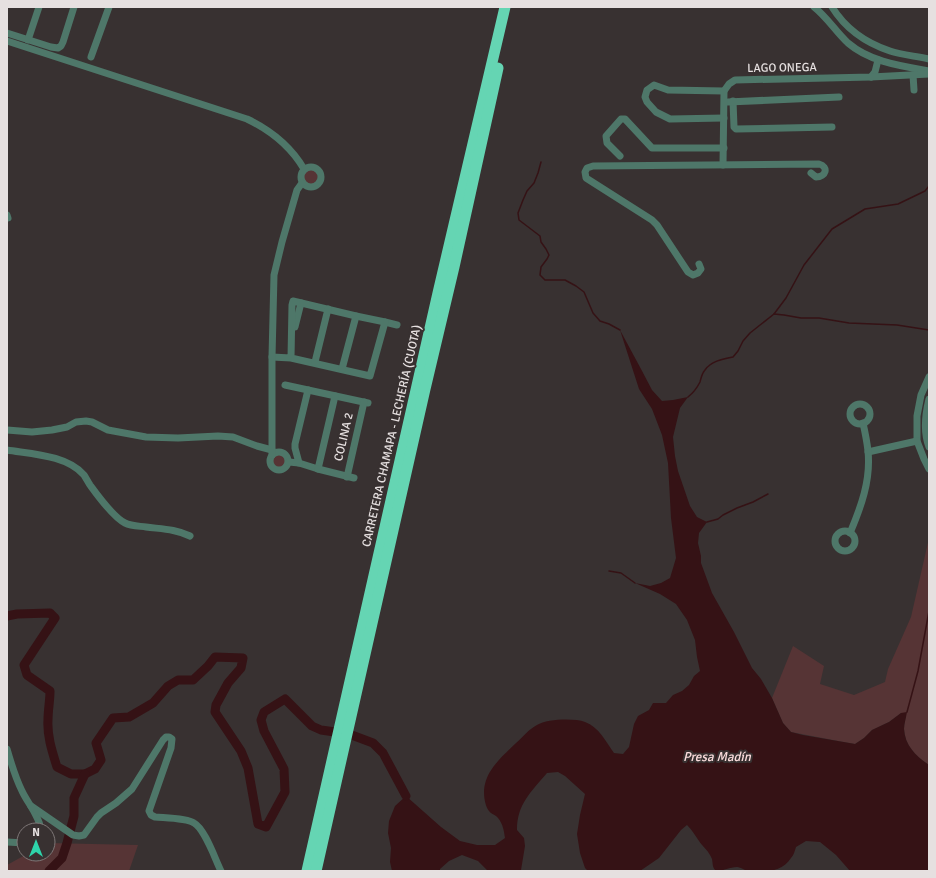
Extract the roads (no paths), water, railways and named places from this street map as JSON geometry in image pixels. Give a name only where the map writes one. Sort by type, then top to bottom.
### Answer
[{"type":"highway","name":"CARRETERA CHAMAPA - LECHERÍA (CUOTA)","points":[[316,871],[323,821],[446,259],[505,7]]},
{"type":"highway","name":"CARRETERA CHAMAPA - LECHERÍA (CUOTA)","points":[[361,649],[420,412],[512,7]]},
{"type":"highway","name":"CARRETERA CHAMAPA - LECHERÍA (CUOTA)","points":[[307,871],[323,821]]},
{"type":"street","points":[[28,40],[39,7]]},
{"type":"street","points":[[7,33],[58,48],[63,42],[74,7]]},
{"type":"street","points":[[91,57],[109,7]]},
{"type":"street","points":[[814,7],[848,43],[859,50],[878,60],[929,71]]},
{"type":"street","points":[[832,7],[838,16],[863,39],[890,51],[929,58]]},
{"type":"street","points":[[7,41],[247,119],[260,125],[289,149],[304,169]]},
{"type":"street","points":[[871,77],[875,72],[878,60]]},
{"type":"street","name":"LAGO ONEGA","points":[[724,91],[729,84],[735,80],[871,77],[929,74]]},
{"type":"street","points":[[913,75],[914,90]]},
{"type":"street","points":[[723,165],[724,148],[724,118],[724,102],[724,91],[668,90],[654,85],[647,90],[645,97],[647,102],[656,112],[670,118],[724,118]]},
{"type":"street","points":[[724,102],[839,97]]},
{"type":"street","points":[[733,101],[734,128],[736,129],[832,127]]},
{"type":"street","points":[[620,156],[606,143],[606,136],[621,119],[625,119],[652,148],[724,148]]},
{"type":"street","points":[[699,264],[701,269],[698,273],[693,275],[688,272],[657,225],[652,220],[586,178],[584,172],[587,168],[593,166],[819,164],[823,165],[825,168],[824,175],[820,177],[816,177],[811,173]]},
{"type":"street","points":[[309,166],[316,167],[320,172],[321,178],[319,184],[314,187],[307,187],[302,183],[300,178],[304,169],[309,166]]},
{"type":"street","points":[[7,430],[32,432],[52,430],[66,427],[76,422],[86,421],[92,422],[108,430],[146,437],[178,438],[218,436],[233,438],[272,452],[281,452],[285,454],[288,460],[288,465],[285,469],[276,470],[272,467],[270,462],[272,452],[274,275],[297,190],[302,183]]},
{"type":"street","points":[[291,358],[291,300],[397,325]]},
{"type":"street","points":[[292,337],[301,303]]},
{"type":"street","points":[[315,362],[328,309]]},
{"type":"street","points":[[342,369],[356,316]]},
{"type":"street","points":[[272,357],[291,358],[315,362],[373,377],[384,322]]},
{"type":"street","points":[[929,377],[921,395],[917,416],[918,441],[929,469]]},
{"type":"street","name":"COLINA 2","points":[[285,385],[366,403],[350,478],[288,460]]},
{"type":"street","points":[[299,463],[295,444],[308,390]]},
{"type":"street","name":"COLINA 2","points":[[318,469],[335,396]]},
{"type":"street","points":[[926,436],[922,434],[919,435],[918,441],[922,447],[928,445],[925,416],[929,399]]},
{"type":"street","points":[[850,533],[859,511],[868,475],[868,452],[863,423]]},
{"type":"street","points":[[868,452],[918,441]]},
{"type":"street","points":[[7,450],[57,458],[71,464],[84,474],[90,486],[113,514],[125,523],[136,526],[182,532],[190,536]]},
{"type":"street","points":[[288,460],[296,453]]},
{"type":"street","points":[[31,806],[70,832],[79,836],[84,835],[101,813],[116,803],[132,789],[163,740],[166,737],[169,737],[172,739],[171,748],[149,811],[155,817],[187,820],[194,822],[200,827],[220,871]]},
{"type":"street","points":[[7,749],[17,780],[39,822]]},
{"type":"water","name":"Presa Madín","points":[[620,330],[652,390],[662,401],[688,397],[680,408],[673,437],[678,471],[690,506],[697,517],[707,522],[699,533],[698,543],[701,563],[712,593],[752,668],[761,679],[772,698],[783,723],[791,732],[855,744],[872,730],[889,722],[901,713],[907,712],[904,729],[906,741],[912,750],[929,765],[929,871],[850,871],[836,855],[820,842],[806,841],[796,847],[793,855],[787,863],[778,869],[767,871],[748,871],[737,867],[716,871],[713,867],[712,859],[709,854],[687,825],[681,830],[659,858],[640,871],[588,871],[585,868],[580,853],[577,834],[585,794],[565,776],[558,772],[547,773],[530,793],[519,813],[517,830],[524,838],[525,846],[521,870],[488,871],[478,861],[462,855],[449,861],[440,869],[440,871],[392,871],[390,862],[391,848],[388,833],[389,821],[395,806],[406,796],[441,827],[460,841],[477,845],[495,845],[505,838],[505,835],[500,820],[487,808],[484,787],[493,767],[529,731],[537,725],[547,721],[574,720],[585,722],[590,724],[598,731],[614,753],[623,754],[629,747],[634,724],[638,716],[649,710],[653,703],[666,703],[673,695],[682,691],[689,685],[694,676],[700,671],[695,640],[687,620],[676,604],[660,594],[635,583],[650,586],[661,583],[670,578],[676,558],[671,518],[668,463],[662,435],[652,409],[639,389]]},
{"type":"waterway","points":[[541,162],[534,183],[527,191],[518,213],[519,220],[540,236],[541,242],[549,255],[541,267],[540,275],[545,280],[565,280],[576,286],[584,292],[593,313],[600,321],[620,330]]},
{"type":"waterway","points":[[688,397],[698,386],[703,373],[710,364],[733,357],[750,333],[774,314],[786,298],[804,265],[832,229],[865,209],[898,204],[925,191],[929,186]]},
{"type":"waterway","points":[[774,314],[801,318],[819,318],[849,323],[897,325],[929,330]]},
{"type":"waterway","points":[[707,522],[718,519],[723,515],[768,494]]},
{"type":"waterway","points":[[609,571],[621,573],[635,583]]},
{"type":"waterway","points":[[907,712],[918,671],[929,611]]},
{"type":"waterway","points":[[7,616],[17,614],[50,613],[55,618],[24,665],[27,675],[50,691],[48,716],[49,738],[57,767],[71,774],[85,774],[95,769],[101,760],[96,743],[113,718],[129,717],[153,703],[168,686],[178,680],[193,680],[215,657],[243,658],[241,668],[228,683],[216,705],[215,712],[241,751],[248,768],[258,824],[266,827],[285,792],[284,769],[264,731],[261,720],[264,712],[285,699],[312,726],[321,730],[349,734],[373,743],[383,753],[406,796]]},
{"type":"waterway","points":[[49,871],[62,858],[74,816],[74,798],[85,774]]}]
